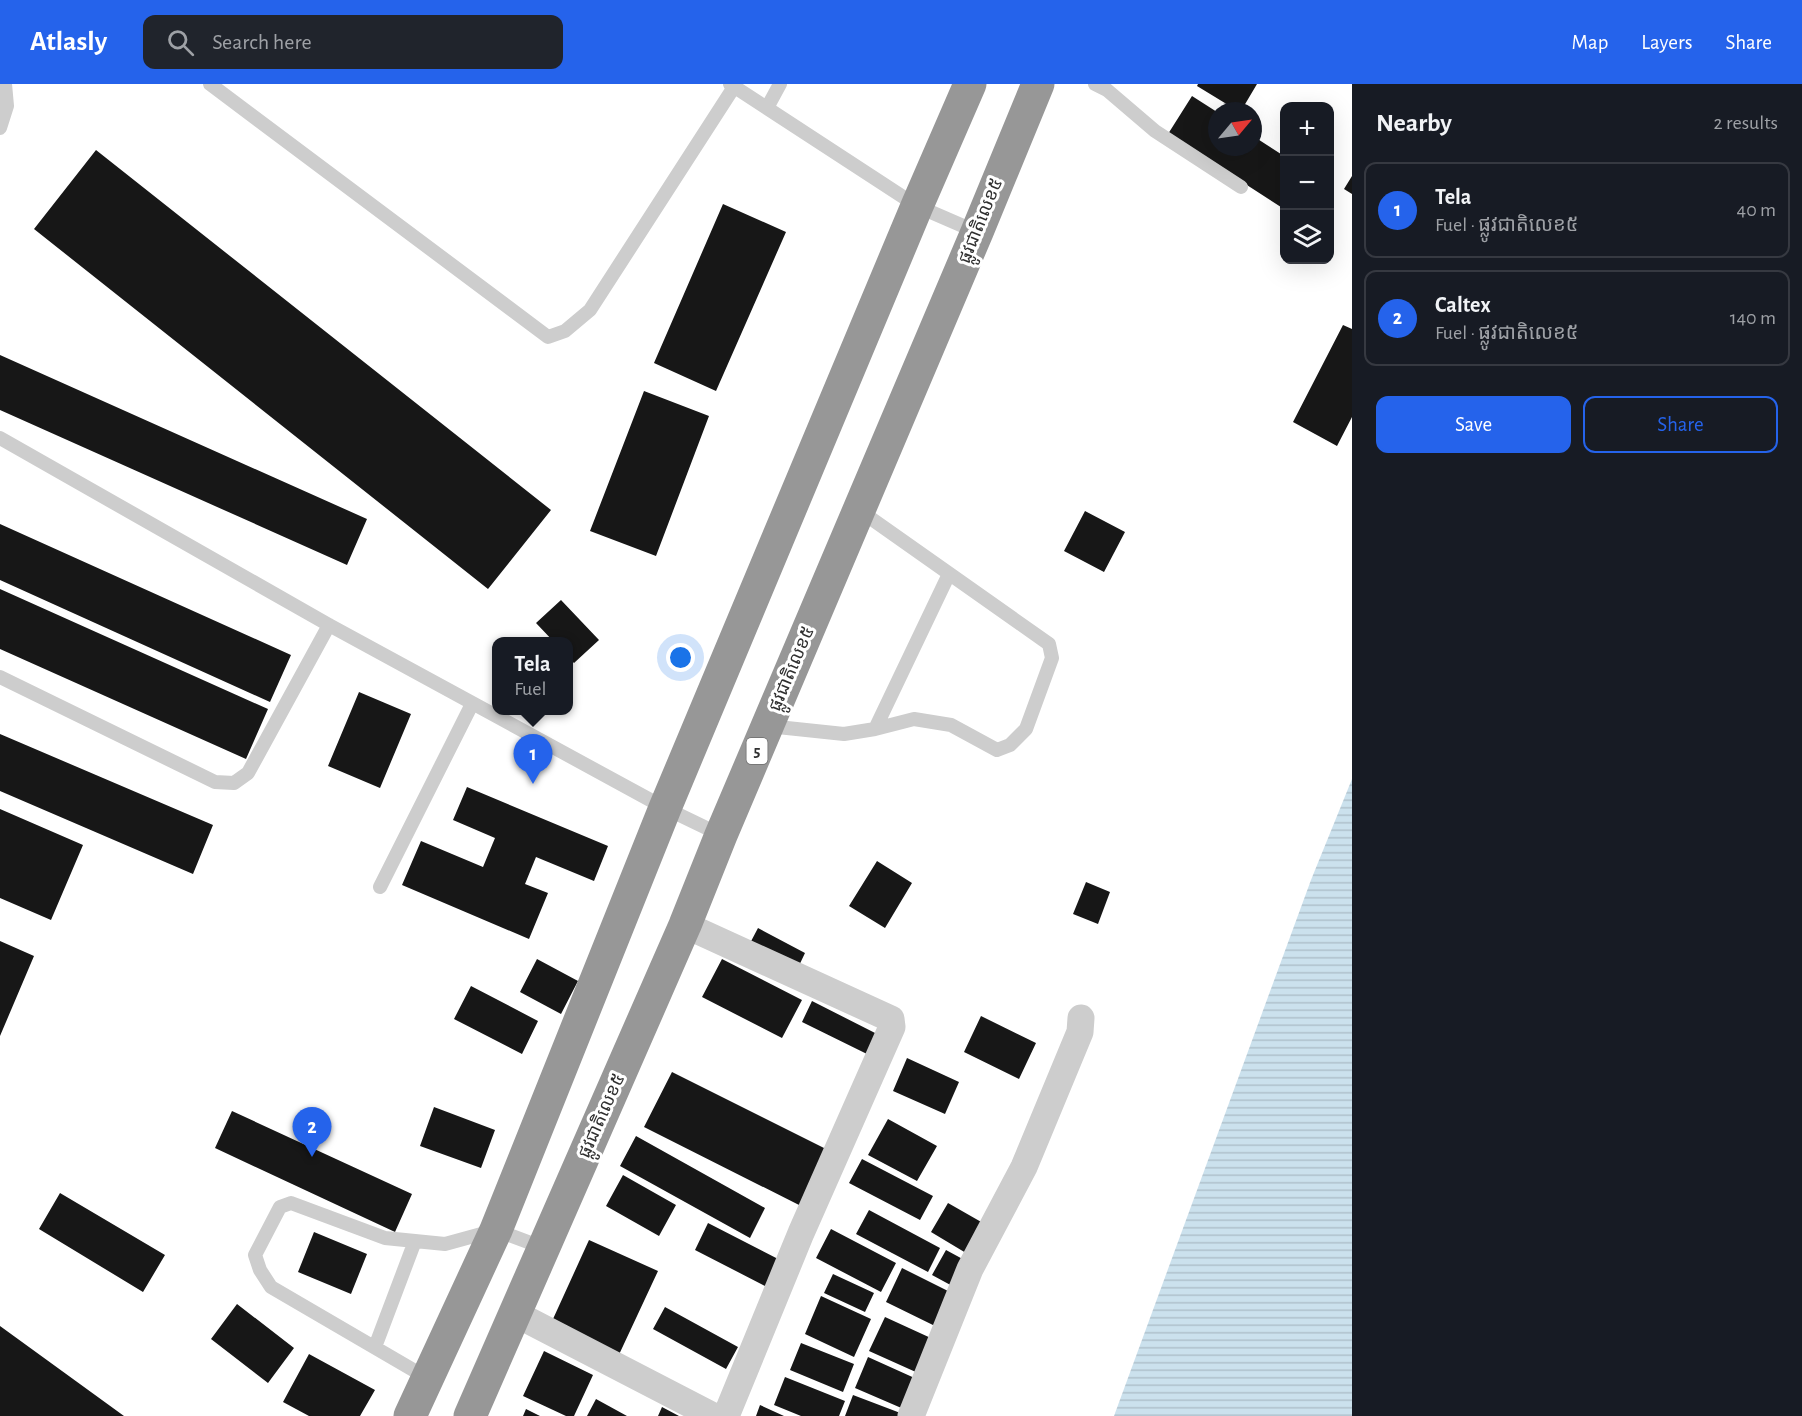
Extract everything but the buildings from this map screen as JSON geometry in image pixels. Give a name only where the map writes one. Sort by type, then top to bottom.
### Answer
[{"type":"highway","points":[[410,1416],[496,1230],[665,808],[970,84]]},
{"type":"highway","name":"ផ្លូវជាតិលេខ៥","points":[[470,1416],[685,926],[721,835],[1038,84]]},
{"type":"street","points":[[685,926],[891,1019],[892,1027],[801,1233],[726,1416]]},
{"type":"street","points":[[911,1416],[970,1269],[1024,1167],[1080,1032],[1081,1018]]},
{"type":"street","points":[[516,1314],[713,1416]]},
{"type":"lane","points":[[0,128],[7,106],[5,84]]},
{"type":"lane","points":[[210,84],[548,336],[565,331],[590,310],[732,85],[917,206],[977,232]]},
{"type":"lane","points":[[767,108],[780,84]]},
{"type":"lane","points":[[1095,84],[1107,90],[1155,131],[1241,188]]},
{"type":"lane","points":[[0,438],[492,715]]},
{"type":"lane","points":[[768,726],[844,734],[914,719],[951,725],[997,750],[1010,745],[1026,729],[1052,658],[1049,644],[859,510]]},
{"type":"lane","points":[[875,729],[950,573]]},
{"type":"lane","points":[[0,677],[215,782],[234,783],[248,773],[329,625]]},
{"type":"lane","points":[[380,887],[472,704]]},
{"type":"lane","points":[[492,715],[665,808],[721,835]]},
{"type":"lane","points":[[428,1378],[271,1287],[260,1270],[255,1255],[280,1207],[291,1203],[386,1238],[445,1244],[496,1230],[544,1248]]},
{"type":"lane","points":[[375,1347],[415,1241]]},
{"type":"water","points":[[1352,779],[1352,1416],[1114,1416],[1311,880]]},
{"type":"place","name":"Tela","points":[[533,784]]},
{"type":"place","name":"Caltex","points":[[312,1157]]}]
